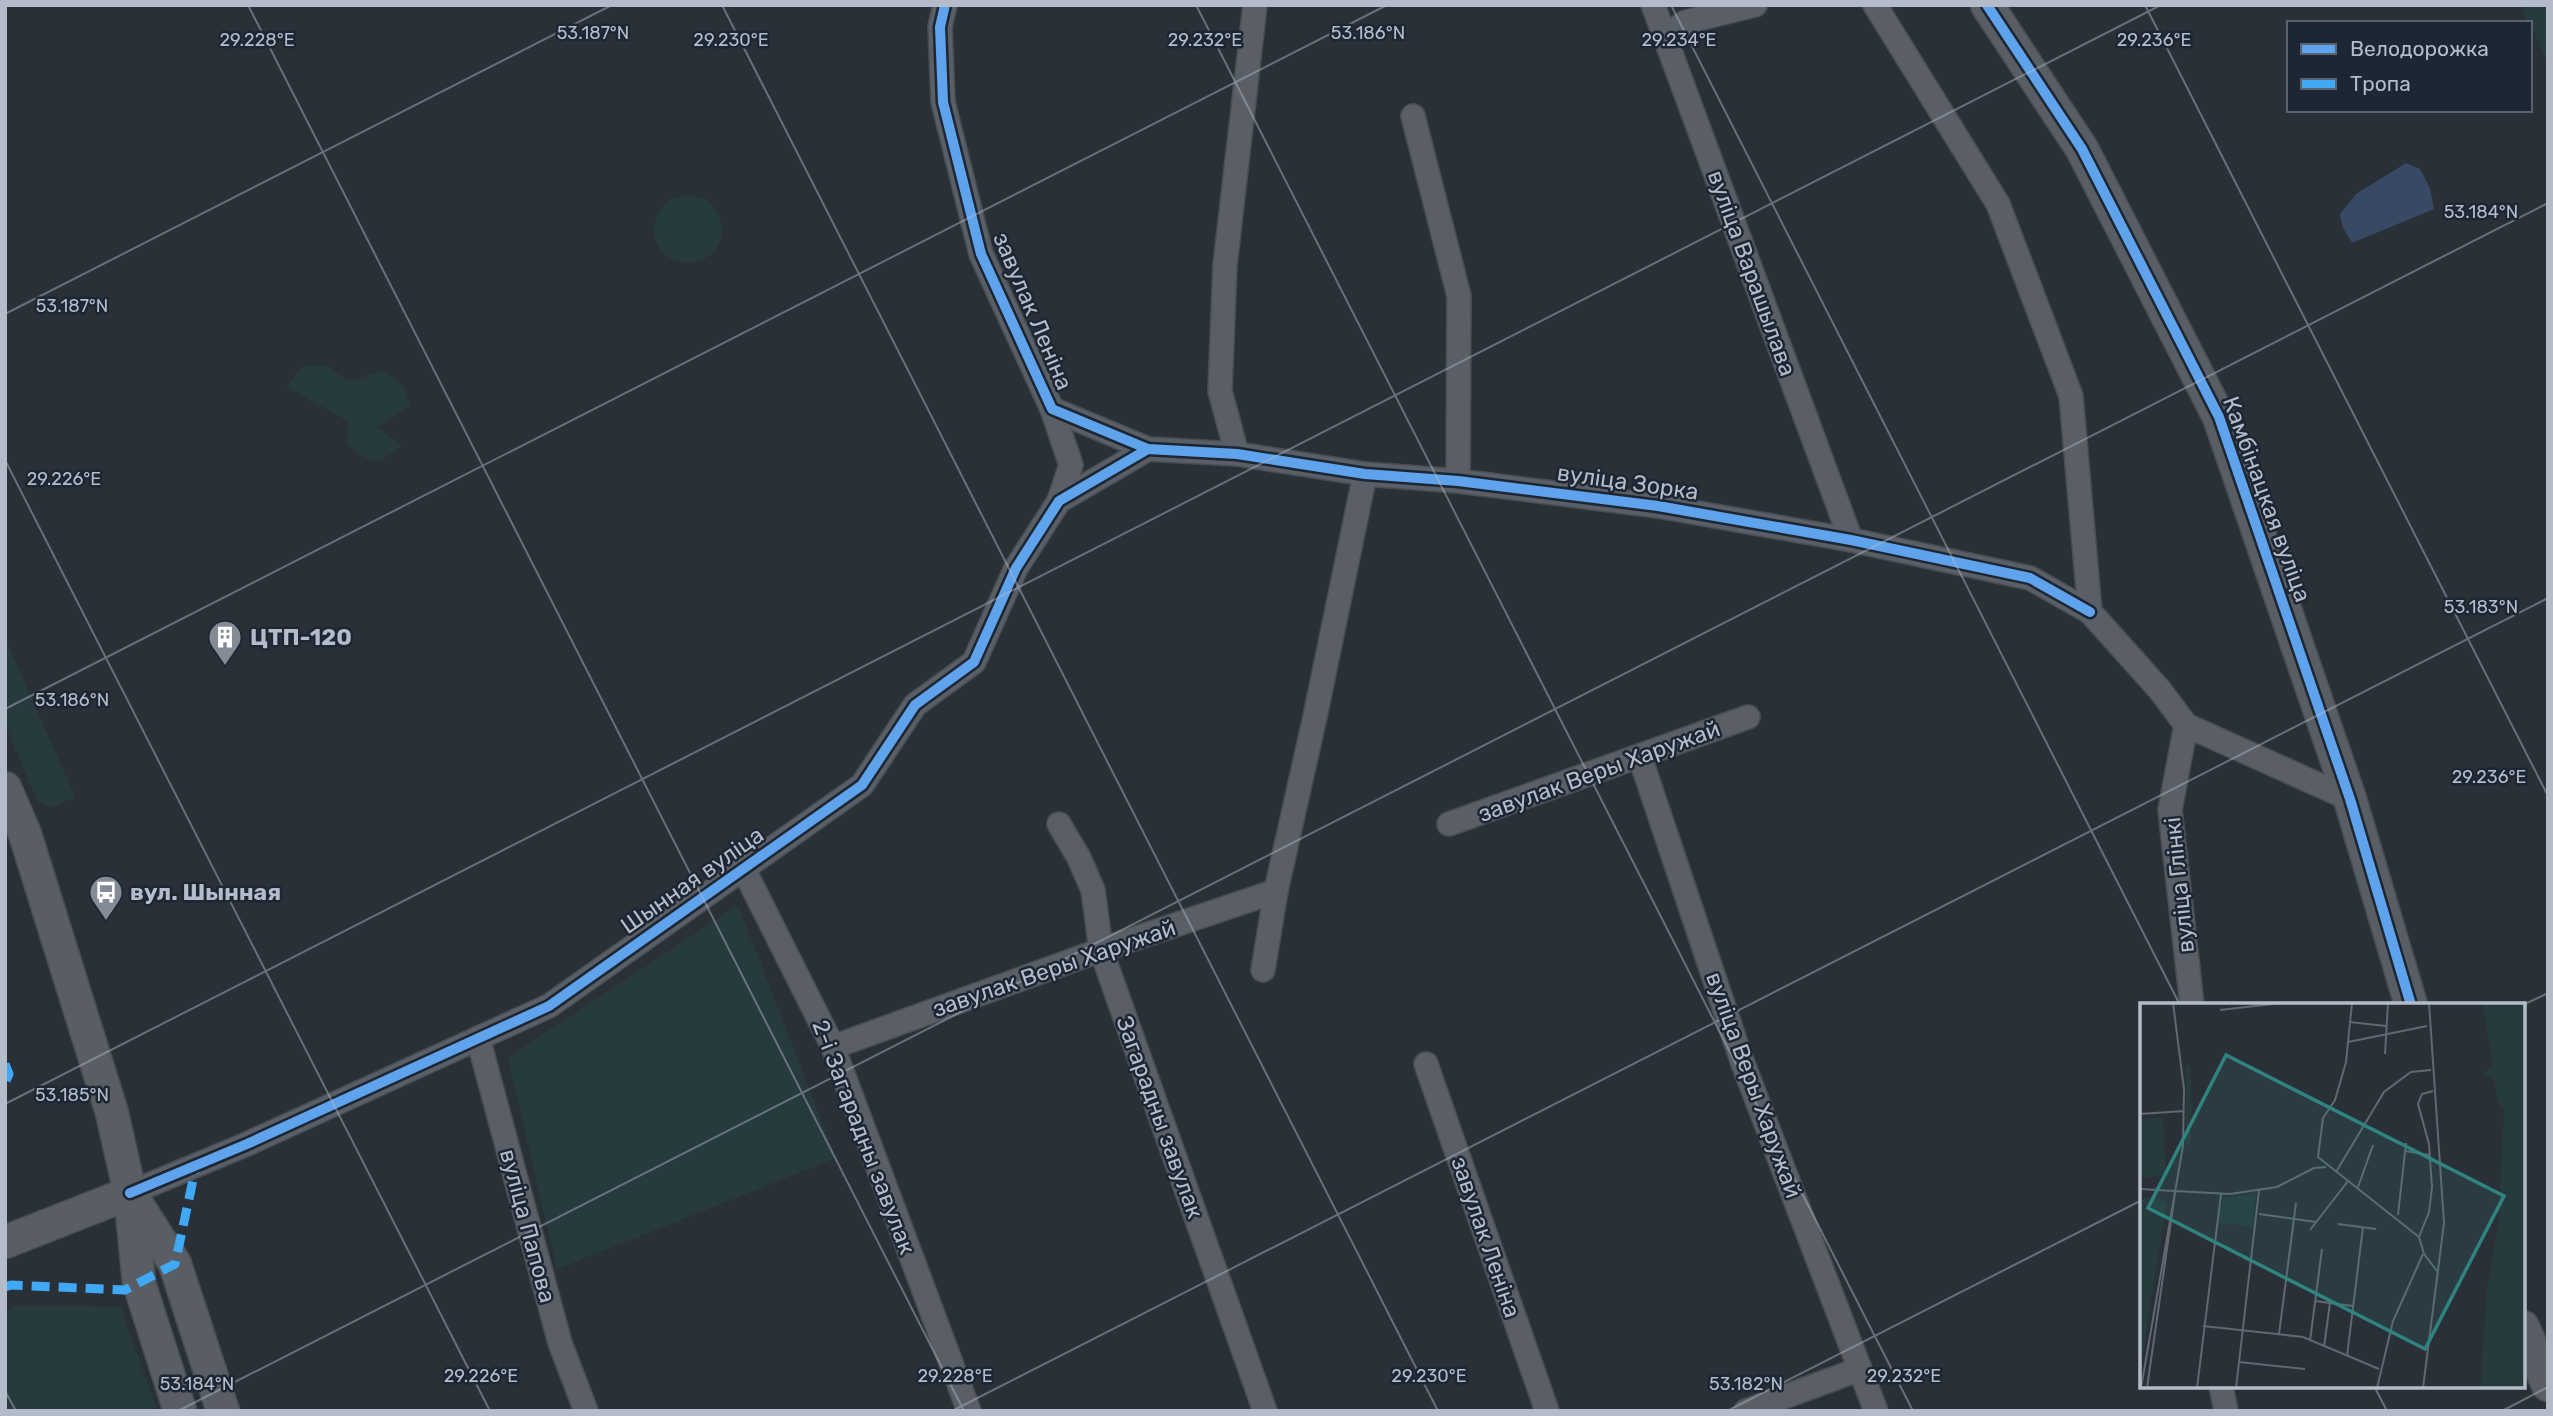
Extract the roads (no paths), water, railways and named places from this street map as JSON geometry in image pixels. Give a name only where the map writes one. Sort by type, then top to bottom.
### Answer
[{"type":"street","name":"завулак Леніна","points":[[946,5],[940,27],[943,102],[981,254],[1052,409],[1148,449]]},
{"type":"street","points":[[1237,454],[1220,391],[1225,265],[1255,5]]},
{"type":"street","name":"вуліца Варашылава","points":[[1653,5],[1851,540]]},
{"type":"street","points":[[1663,37],[1686,22],[1755,5]]},
{"type":"street","points":[[1875,5],[1998,204],[2071,396],[2090,612],[2186,725],[2350,800]]},
{"type":"street","name":"Камбінацкая вуліца","points":[[1987,5],[2082,149],[2219,418],[2350,800],[2410,1003]]},
{"type":"street","points":[[1413,116],[1458,296],[1458,481]]},
{"type":"street","points":[[1052,409],[1071,465],[1059,501]]},
{"type":"street","name":"вуліца Зорка","points":[[1148,449],[1237,454],[1365,474],[1458,481],[1658,506],[1851,540],[2030,579],[2090,612]]},
{"type":"street","name":"Шынная вуліца","points":[[5,1242],[247,1144],[549,1006],[862,785],[915,705],[974,662],[1016,568],[1059,501],[1148,449]]},
{"type":"street","points":[[1263,970],[1276,891],[1365,474]]},
{"type":"street","name":"завулак Веры Харужай","points":[[1449,824],[1748,718]]},
{"type":"street","name":"вуліца Глінкі","points":[[2186,725],[2170,810],[2192,1003]]},
{"type":"street","name":"вуліца Веры Харужай","points":[[1640,757],[1742,1061],[1876,1411]]},
{"type":"street","points":[[5,788],[24,834],[112,1113],[130,1193],[139,1283],[180,1411]]},
{"type":"street","name":"Загарадны завулак","points":[[1059,824],[1079,858],[1093,890],[1101,950],[1265,1411]]},
{"type":"street","name":"2-і Загарадны завулак","points":[[744,870],[833,1047],[969,1411]]},
{"type":"street","name":"завулак Веры Харужай","points":[[833,1047],[1101,950],[1276,891]]},
{"type":"street","name":"вуліца Папова","points":[[478,1038],[559,1343],[586,1411]]},
{"type":"street","name":"завулак Леніна","points":[[1426,1064],[1547,1411]]},
{"type":"street","points":[[130,1193],[175,1264],[223,1411]]},
{"type":"street","points":[[2525,1332],[2548,1385]]},
{"type":"street","points":[[1746,1411],[1860,1368]]},
{"type":"street","points":[[2221,1388],[2226,1411]]},
{"type":"water","points":[[2406,163],[2420,169],[2430,188],[2434,209],[2352,243],[2343,228],[2340,214],[2356,194]]},
{"type":"place","name":"ЦТП-120","points":[[225,667]]},
{"type":"place","name":"вул. Шынная","points":[[106,922]]}]
